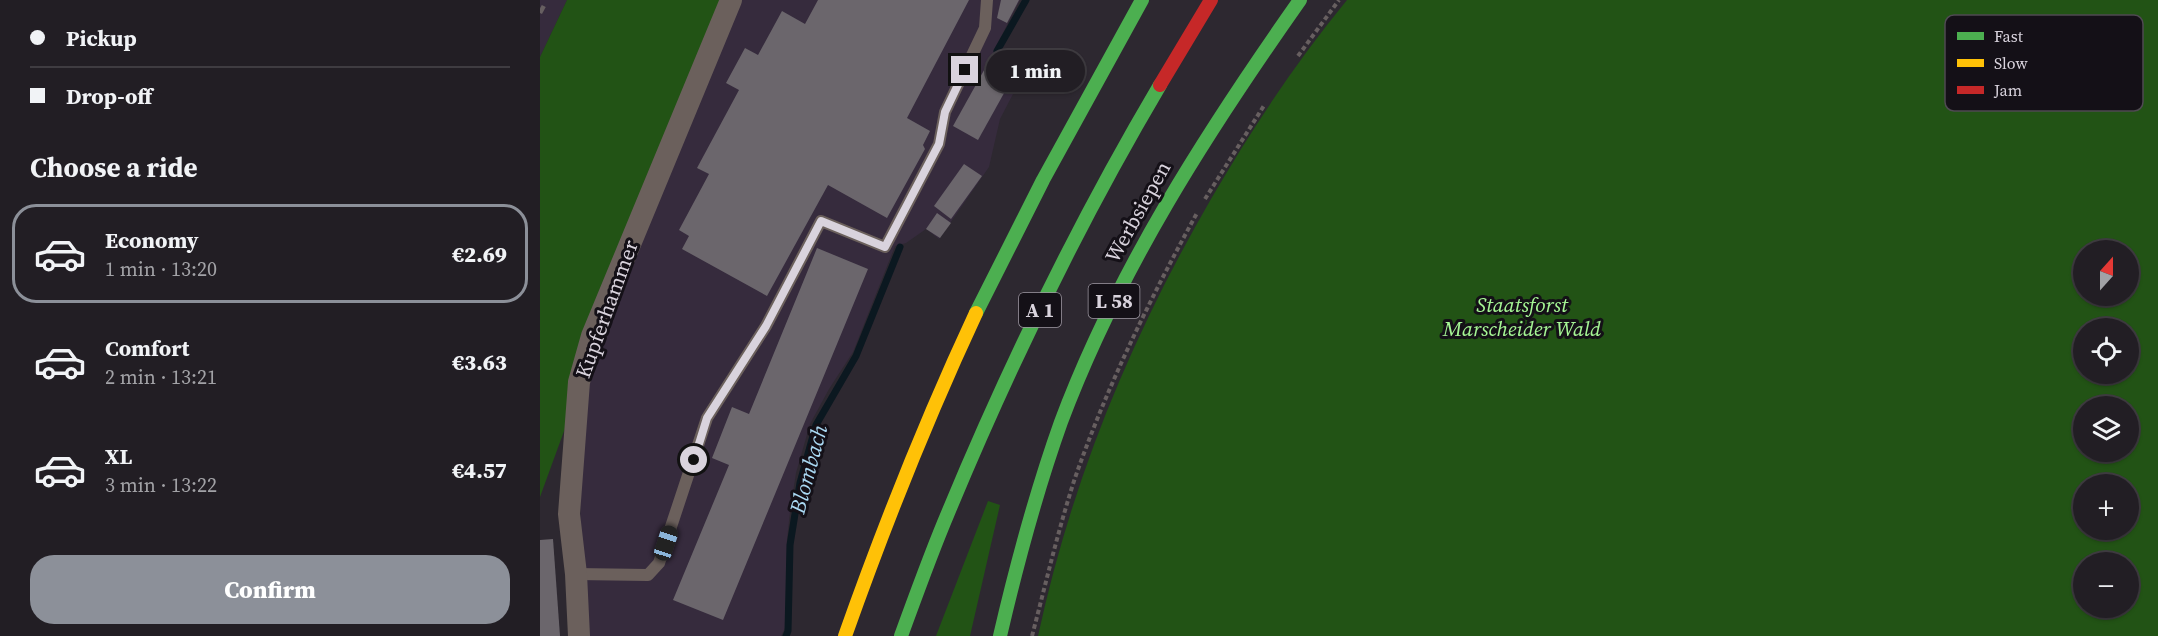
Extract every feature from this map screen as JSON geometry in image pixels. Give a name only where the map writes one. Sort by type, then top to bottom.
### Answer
[{"type":"main road","name":"A 1","points":[[844,636],[898,491],[943,385],[1018,229],[1075,118],[1142,0]]},
{"type":"main road","name":"A 1","points":[[901,636],[947,514],[989,417],[1064,260],[1126,143],[1211,0]]},
{"type":"main road","name":"Werbsiepen","points":[[1000,636],[1039,486],[1072,395],[1103,324],[1137,255],[1191,161],[1259,57],[1300,0]]},
{"type":"street","name":"Kupferhammer","points":[[579,636],[576,574],[569,514],[579,382],[592,336],[731,0]]},
{"type":"lane","points":[[576,574],[648,575],[659,563],[707,418],[766,326],[821,221],[885,247],[939,144],[945,112],[985,28],[987,0]]},
{"type":"path","points":[[1297,57],[1339,0]]},
{"type":"path","points":[[1032,636],[1075,478],[1126,350],[1163,274],[1202,204],[1266,102]]},
{"type":"shaded area","points":[[540,0],[567,0],[540,57]]},
{"type":"shaded area","points":[[737,0],[1020,0],[994,50],[1026,69],[1000,119],[989,167],[939,239],[926,229],[906,243],[895,246],[853,352],[810,424],[796,473],[790,512],[787,539],[785,628],[781,636],[589,636],[580,534],[581,482],[589,376],[598,344]]},
{"type":"green space","points":[[567,0],[721,0],[540,497],[540,57]]},
{"type":"green space","name":"Staatsforst Marscheider Wald","points":[[1347,0],[2158,0],[2158,636],[1038,636],[1068,521],[1107,410],[1130,357],[1155,303],[1211,199],[1275,97]]},
{"type":"green space","points":[[988,501],[1000,505],[970,636],[936,636]]},
{"type":"building","points":[[818,0],[969,0],[907,118],[930,131],[923,145],[925,149],[887,218],[828,185],[767,296],[682,249],[689,236],[679,230],[709,174],[697,168],[739,90],[726,83],[745,48],[758,55],[782,11],[805,24]]},
{"type":"building","points":[[1001,0],[1019,0],[1007,23],[997,18]]},
{"type":"building","points":[[993,54],[1018,68],[978,140],[953,126]]},
{"type":"building","points":[[964,164],[982,176],[951,219],[934,206]]},
{"type":"building","points":[[937,213],[951,223],[940,238],[926,229]]},
{"type":"building","points":[[817,248],[868,269],[723,620],[673,600],[729,465],[712,458],[732,407],[749,414]]},
{"type":"building","points":[[553,539],[560,636],[540,636],[540,540]]},
{"type":"waterway","name":"Blombach","points":[[997,51],[1026,0]]},
{"type":"waterway","name":"Blombach","points":[[786,636],[790,545],[800,483],[816,425],[856,356],[900,247]]},
{"type":"railway","points":[[540,13],[547,0]]},
{"type":"traffic: fast","points":[[976,313],[1043,180],[1142,0]]},
{"type":"traffic: fast","points":[[1000,636],[1013,582],[1052,448],[1109,310],[1137,256],[1199,151],[1300,0]]},
{"type":"traffic: fast","points":[[901,636],[948,513],[995,403],[1073,242],[1160,85]]},
{"type":"traffic: slow","points":[[845,636],[907,473],[976,313]]},
{"type":"traffic: jam","points":[[1160,85],[1211,0]]},
{"type":"route","points":[[694,460],[707,418],[766,326],[821,221],[885,247],[939,144],[945,112],[965,70]]}]
